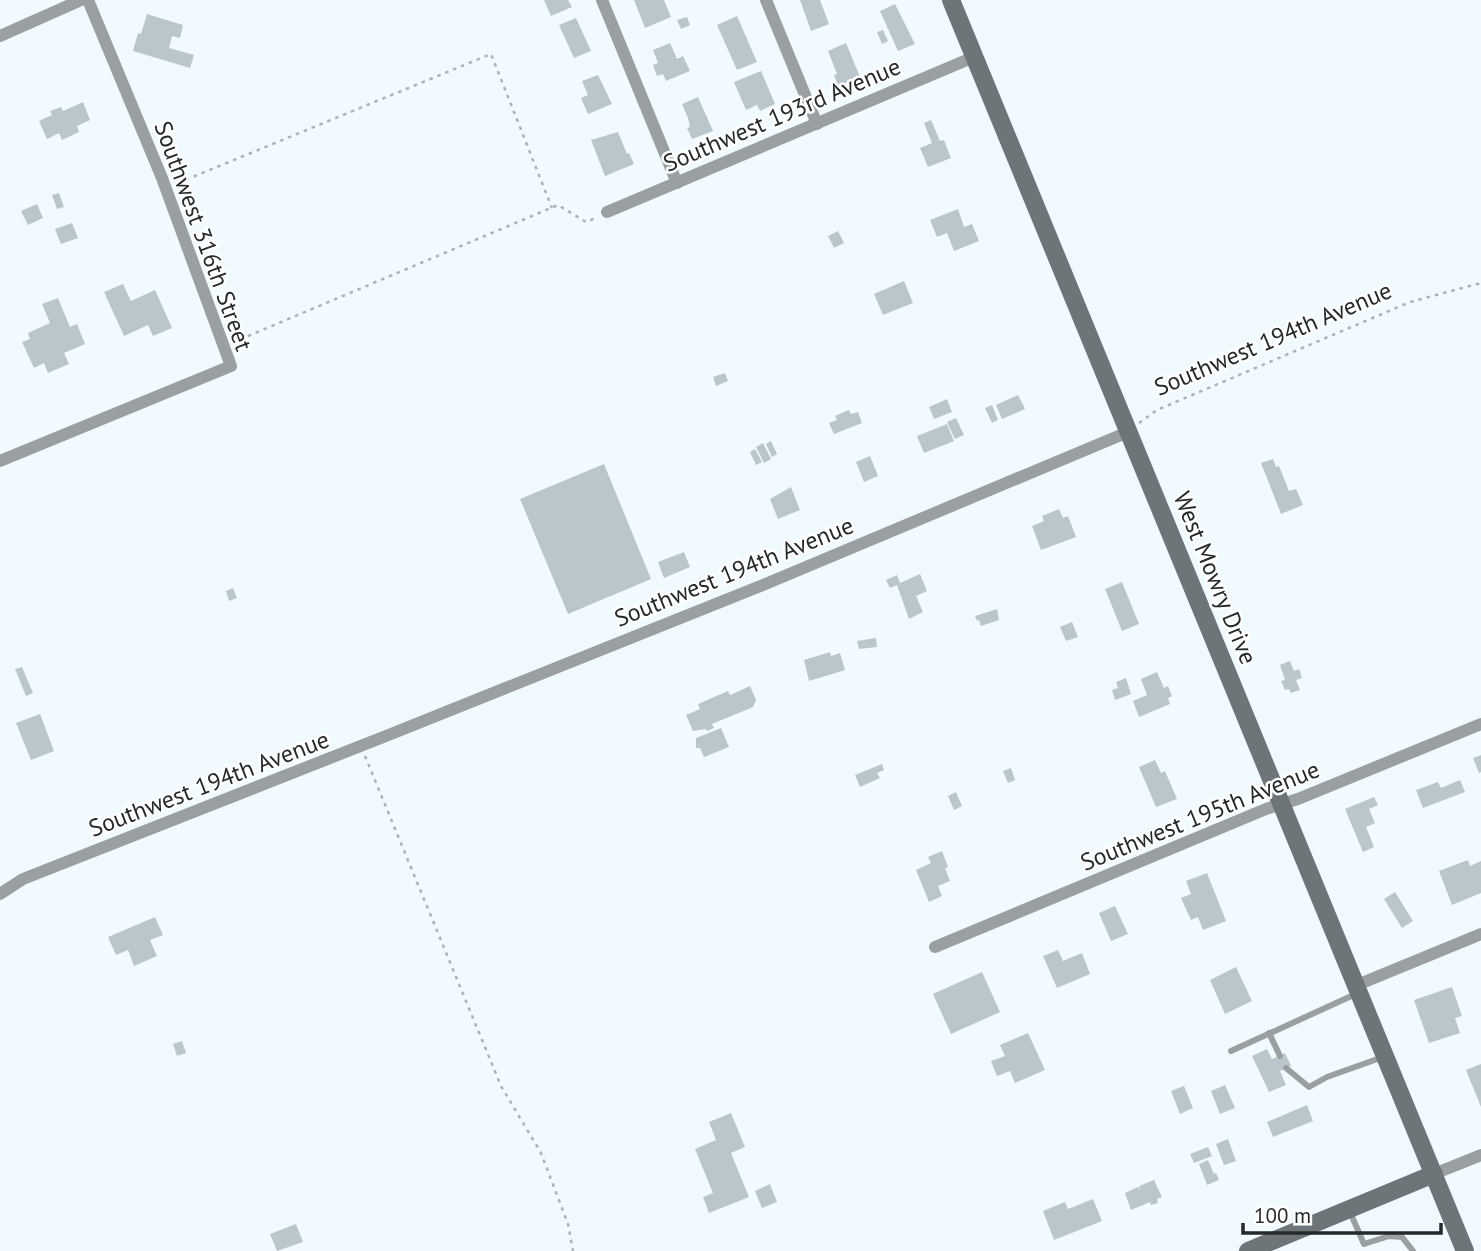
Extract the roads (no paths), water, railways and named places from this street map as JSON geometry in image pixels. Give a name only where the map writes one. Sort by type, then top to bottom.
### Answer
[{"type":"street","points":[[0,36],[81,0]]},
{"type":"street","name":"Southwest 316th Street","points":[[0,461],[231,366],[166,188],[88,0]]},
{"type":"street","points":[[602,0],[677,183]]},
{"type":"street","points":[[766,0],[817,124]]},
{"type":"street","name":"West Mowry Drive","points":[[951,0],[1465,1251]]},
{"type":"street","name":"Southwest 193rd Avenue","points":[[607,212],[974,57]]},
{"type":"street","name":"Southwest 194th Avenue","points":[[0,894],[23,879],[750,590],[1128,432]]},
{"type":"street","name":"Southwest 195th Avenue","points":[[936,947],[1481,724]]},
{"type":"street","points":[[1358,989],[1481,934]]},
{"type":"street","points":[[1248,1251],[1481,1155]]},
{"type":"lane","points":[[1231,1051],[1358,989]]},
{"type":"lane","points":[[1269,1033],[1280,1056]]},
{"type":"lane","points":[[1286,1068],[1309,1087],[1327,1077],[1385,1056]]},
{"type":"lane","points":[[1349,1210],[1366,1247],[1389,1236],[1402,1237],[1413,1251]]}]
